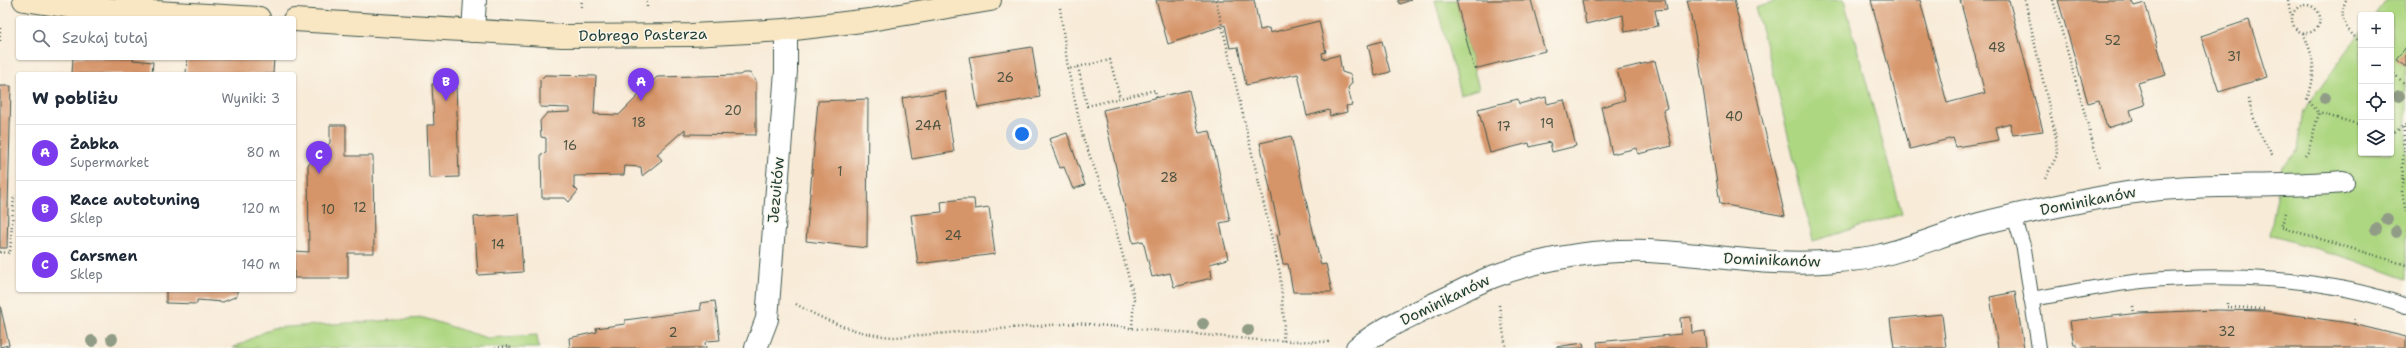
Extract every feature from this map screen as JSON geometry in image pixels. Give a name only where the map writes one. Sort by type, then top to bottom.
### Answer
[{"type":"street","points":[[24,0],[70,7],[225,16]]},
{"type":"street","points":[[473,31],[475,0]]},
{"type":"street","name":"Dobrego Pasterza","points":[[296,20],[563,36],[659,36],[786,30],[870,20],[990,0]]},
{"type":"street","name":"Jezuitów","points":[[756,348],[767,319],[786,71],[786,30]]},
{"type":"street","name":"Dominikanów","points":[[1357,348],[1378,333],[1411,315],[1494,277],[1538,264],[1614,252],[1661,251],[1739,260],[1807,264],[1880,256],[1978,225],[2142,190],[2304,186],[2343,182]]},
{"type":"lane","points":[[2024,214],[2024,249],[2039,348]]},
{"type":"lane","points":[[2031,299],[2142,281],[2232,277],[2309,283],[2391,300],[2406,306]]},
{"type":"path","points":[[1216,0],[1280,273],[1284,322],[1283,341]]},
{"type":"path","points":[[2024,214],[2040,189],[2057,155],[2056,138],[2025,0]]},
{"type":"path","points":[[2053,0],[2109,196]]},
{"type":"path","points":[[2288,0],[2292,16],[2292,24],[2296,30],[2303,33],[2311,32],[2317,28],[2319,14],[2314,7],[2308,4],[2300,5],[2294,10],[2292,16]]},
{"type":"path","points":[[2346,0],[2343,10],[2344,23],[2358,39]]},
{"type":"path","points":[[1060,8],[1068,69],[1083,138],[1111,212],[1134,297],[1132,328]]},
{"type":"path","points":[[0,28],[0,41]]},
{"type":"path","points":[[2303,33],[2314,63],[2313,82],[2307,99],[2319,113],[2358,124]]},
{"type":"path","points":[[1068,69],[1110,60],[1120,98]]},
{"type":"path","points":[[1078,67],[1087,106],[1155,90],[1156,97]]},
{"type":"path","points":[[2394,74],[2406,85]]},
{"type":"path","points":[[2248,99],[2257,129],[2276,162]]},
{"type":"path","points":[[2300,162],[2308,152],[2319,113]]},
{"type":"path","points":[[2394,132],[2405,126]]},
{"type":"path","points":[[2405,126],[2402,191],[2406,214]]},
{"type":"path","points":[[0,252],[10,253],[9,239],[14,195]]},
{"type":"path","points":[[2288,208],[2281,228],[2406,265]]},
{"type":"path","points":[[1494,277],[1506,348]]},
{"type":"path","points":[[793,302],[852,329],[876,336],[896,337],[1076,323],[1283,341],[1330,342],[1335,345]]},
{"type":"path","points":[[495,348],[510,346],[510,348]]},
{"type":"green space","points":[[1435,0],[1456,0],[1479,89],[1460,94]]},
{"type":"green space","points":[[1779,0],[1844,0],[1902,214],[1813,241],[1772,67],[1755,7]]},
{"type":"green space","points":[[2387,0],[2406,0],[2406,279],[2351,259],[2270,235],[2282,167],[2298,150],[2304,110],[2358,36],[2358,156],[2394,156],[2394,12],[2377,12]]},
{"type":"green space","points":[[424,318],[487,338],[537,335],[539,348],[233,348],[272,328]]},
{"type":"building","points":[[1156,0],[1254,0],[1260,30],[1269,28],[1270,33],[1319,21],[1326,52],[1322,53],[1323,59],[1339,55],[1342,72],[1351,75],[1352,83],[1348,88],[1352,105],[1346,106],[1347,112],[1330,116],[1329,110],[1307,116],[1298,74],[1246,85],[1238,47],[1230,48],[1225,25],[1168,44]]},
{"type":"building","points":[[1398,0],[1411,0],[1400,4]]},
{"type":"building","points":[[1456,0],[1531,0],[1545,51],[1474,69]]},
{"type":"building","points":[[1582,0],[1665,0],[1667,9],[1655,10],[1658,26],[1625,32],[1623,15],[1586,24]]},
{"type":"building","points":[[1687,0],[1734,0],[1785,216],[1720,204],[1695,34]]},
{"type":"building","points":[[1871,0],[1920,0],[1947,103],[1985,93],[1960,0],[2009,0],[2043,131],[2013,135],[2010,123],[1996,127],[1999,140],[1956,147],[1953,138],[1910,149]]},
{"type":"building","points":[[2058,0],[2131,0],[2134,6],[2145,3],[2166,75],[2138,83],[2145,105],[2130,110],[2133,120],[2107,128],[2099,100],[2088,103]]},
{"type":"building","points":[[2249,20],[2267,77],[2219,92],[2201,36]]},
{"type":"building","points":[[1382,41],[1390,72],[1375,76],[1368,45]]},
{"type":"building","points":[[1032,47],[1040,97],[978,108],[969,57]]},
{"type":"building","points":[[2406,47],[2406,67],[2396,60]]},
{"type":"building","points":[[73,60],[133,60],[153,62],[152,72],[72,72]]},
{"type":"building","points":[[187,60],[274,60],[273,72],[186,72]]},
{"type":"building","points":[[1655,61],[1667,108],[1663,110],[1672,146],[1638,154],[1637,148],[1612,154],[1601,107],[1625,100],[1617,70]]},
{"type":"building","points":[[743,73],[750,73],[756,81],[756,135],[685,134],[685,129],[657,154],[662,160],[642,176],[641,167],[625,166],[624,175],[574,176],[574,187],[578,191],[569,202],[565,198],[542,198],[541,154],[546,153],[546,138],[541,137],[540,121],[547,113],[570,112],[570,108],[540,107],[540,80],[545,75],[596,76],[594,114],[619,115],[657,77],[740,75]]},
{"type":"building","points":[[456,83],[459,177],[429,178],[427,125],[434,125],[432,84]]},
{"type":"building","points":[[0,86],[11,86],[7,248],[0,248]]},
{"type":"building","points":[[1189,90],[1199,133],[1210,131],[1230,221],[1220,223],[1228,259],[1210,264],[1212,278],[1174,287],[1170,273],[1152,277],[1143,241],[1133,243],[1103,110]]},
{"type":"building","points":[[945,91],[954,152],[912,159],[902,98]]},
{"type":"building","points":[[1546,97],[1547,104],[1564,100],[1576,146],[1552,152],[1550,142],[1530,147],[1529,143],[1490,153],[1478,109],[1518,99],[1519,104]]},
{"type":"building","points":[[868,99],[867,248],[806,241],[818,101]]},
{"type":"building","points":[[330,125],[346,125],[346,156],[373,156],[374,253],[348,253],[348,278],[296,278],[296,251],[309,252],[308,165],[330,143]]},
{"type":"building","points":[[1067,133],[1085,185],[1073,189],[1064,167],[1060,168],[1049,139]]},
{"type":"building","points":[[1291,136],[1321,265],[1326,264],[1332,292],[1293,292],[1288,264],[1283,264],[1277,235],[1280,234],[1260,143]]},
{"type":"building","points":[[974,199],[975,209],[989,207],[995,254],[918,264],[911,215],[942,212],[941,202]]},
{"type":"building","points":[[519,214],[523,272],[478,275],[474,217]]},
{"type":"building","points":[[166,292],[237,292],[237,296],[223,302],[197,300],[197,304],[166,303]]},
{"type":"building","points":[[2015,292],[2024,348],[1998,348],[1990,297]]},
{"type":"building","points":[[715,301],[720,340],[707,341],[705,343],[706,348],[570,348],[569,338],[597,332],[596,328],[625,324],[625,320],[701,310],[700,303]]},
{"type":"building","points":[[0,305],[9,345],[0,347]]},
{"type":"building","points":[[2217,310],[2266,311],[2349,323],[2406,337],[2406,348],[2077,348],[2077,345],[2074,345],[2070,321],[2139,313]]},
{"type":"building","points":[[1942,314],[1946,348],[1894,348],[1890,319]]},
{"type":"building","points":[[1691,317],[1692,333],[1705,331],[1707,348],[1598,348],[1597,342],[1681,334],[1680,318]]},
{"type":"building","points":[[1583,343],[1584,348],[1556,348],[1556,347]]},
{"type":"place","name":"Race autotuning","points":[[446,101]]},
{"type":"place","name":"Żabka","points":[[641,101]]},
{"type":"place","name":"Carsmen","points":[[319,174]]}]
